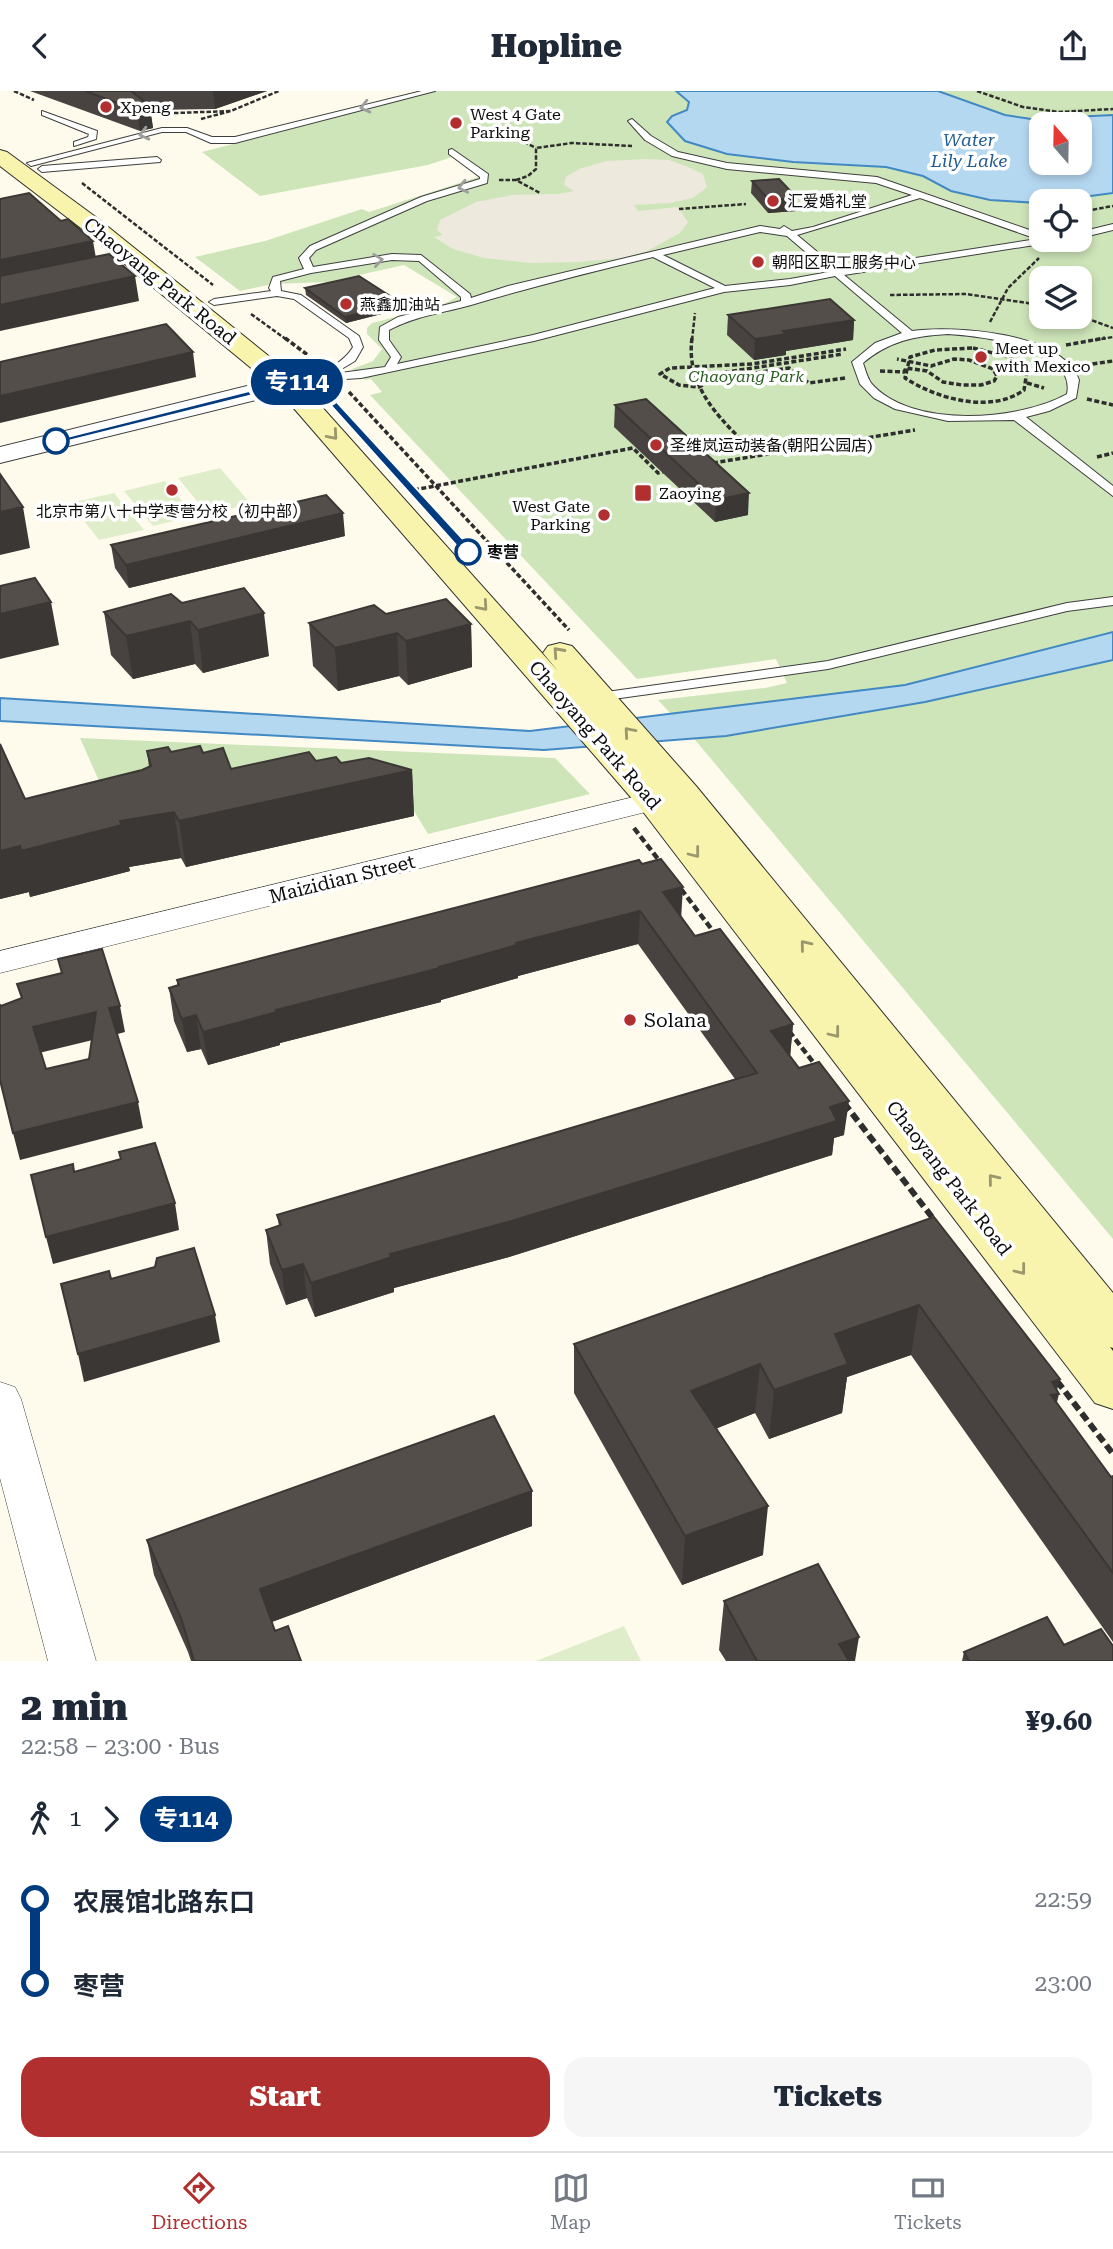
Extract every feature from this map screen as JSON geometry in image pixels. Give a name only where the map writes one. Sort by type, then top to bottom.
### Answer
[{"type":"main road","name":"Chaoyang Park Road","points":[[0,145],[35,166],[214,303],[413,491],[591,702],[647,786],[1113,1388]]},
{"type":"main road","name":"Chaoyang Park Road","points":[[0,156],[139,264],[299,381],[591,702]]},
{"type":"main road","name":"Chaoyang Park Road","points":[[647,786],[1113,1328]]},
{"type":"street","points":[[111,271],[139,264]]},
{"type":"street","points":[[0,455],[299,381]]},
{"type":"street","name":"Maizidian Street","points":[[0,962],[647,786]]},
{"type":"street","points":[[1,1404],[72,1661]]},
{"type":"lane","points":[[35,166],[162,130],[187,131],[211,140],[235,140],[431,91]]},
{"type":"lane","points":[[35,166],[51,152],[92,139],[94,133],[45,113]]},
{"type":"lane","points":[[632,121],[648,138],[675,154],[727,166],[877,180],[1029,233]]},
{"type":"lane","points":[[310,269],[304,258],[313,249],[424,199],[484,181],[485,176],[478,169],[452,152]]},
{"type":"lane","points":[[35,166],[157,160]]},
{"type":"lane","points":[[389,369],[396,357],[384,340],[384,329],[402,319],[651,253],[760,229],[790,234],[814,229],[920,195]]},
{"type":"lane","points":[[776,223],[908,333]]},
{"type":"lane","points":[[1092,232],[1113,227]]},
{"type":"lane","points":[[299,381],[361,375],[534,338],[724,289],[1029,243]]},
{"type":"lane","points":[[651,253],[724,289]]},
{"type":"lane","points":[[277,293],[274,288],[276,279],[310,269],[392,257],[421,258],[462,291],[466,296],[466,303]]},
{"type":"lane","points":[[214,303],[277,293],[297,297],[354,337],[358,347],[351,359],[330,372],[299,381]]},
{"type":"lane","points":[[908,333],[984,333],[1015,339],[1040,349],[1068,368],[1074,380],[1072,396],[1054,407],[1017,416],[971,420],[933,416],[895,405],[874,392],[859,376],[857,362],[874,347],[908,333]]},
{"type":"lane","points":[[1017,416],[1113,492]]},
{"type":"lane","points":[[591,702],[828,665],[1067,607],[1113,601]]},
{"type":"path","points":[[14,91],[35,100]]},
{"type":"path","points":[[162,130],[231,111],[279,91]]},
{"type":"path","points":[[977,91],[1023,107],[1059,112],[1113,109]]},
{"type":"path","points":[[174,111],[184,104]]},
{"type":"path","points":[[146,114],[231,111]]},
{"type":"path","points":[[524,142],[536,148],[565,142],[609,147],[661,146]]},
{"type":"path","points":[[498,180],[516,180],[528,176],[536,169],[536,148]]},
{"type":"path","points":[[516,180],[540,193]]},
{"type":"path","points":[[679,209],[746,204]]},
{"type":"path","points":[[1092,210],[1113,206]]},
{"type":"path","points":[[984,333],[1008,288],[1030,269],[1043,253]]},
{"type":"path","points":[[865,297],[947,293],[1002,297],[1029,303]]},
{"type":"path","points":[[691,298],[696,316],[691,352],[699,387],[706,403],[758,456]]},
{"type":"path","points":[[1092,320],[1113,328]]},
{"type":"path","points":[[874,347],[752,364],[702,368],[693,365],[670,368],[660,374],[679,385],[699,387],[714,379],[789,367],[809,383],[867,376],[868,370],[904,372],[906,368]]},
{"type":"path","points":[[695,377],[874,347]]},
{"type":"path","points":[[973,348],[1009,357],[1027,371],[1027,383],[1022,391],[997,400],[968,401],[918,389],[905,378],[906,368],[910,357],[935,350],[973,348]]},
{"type":"path","points":[[891,357],[931,366],[954,359],[969,360],[993,369],[997,376],[994,381],[981,385],[962,385],[943,382],[927,371],[906,368]]},
{"type":"path","points":[[1072,396],[1113,405]]},
{"type":"path","points":[[705,465],[919,429]]},
{"type":"path","points":[[413,491],[633,448],[658,473],[668,471]]},
{"type":"path","name":"Chaoyang Park Road","points":[[647,786],[663,866]]},
{"type":"path","points":[[680,888],[723,944]]},
{"type":"path","points":[[782,1021],[824,1077]]},
{"type":"path","name":"Chaoyang Park Road","points":[[841,1099],[943,1232]]},
{"type":"path","points":[[1054,1377],[1113,1454]]},
{"type":"green space","name":"Chaoyang Park","points":[[436,91],[1113,91],[1113,1239],[696,741],[658,700],[787,683],[776,659],[637,679],[370,395],[382,392],[371,379],[365,380],[352,369],[373,361],[382,349],[367,334],[367,328],[372,323],[442,305],[457,297],[404,265],[328,282],[273,284],[240,291],[195,257],[265,241],[362,209],[369,212],[478,177],[468,165],[452,157],[428,165],[260,196],[202,152]]},
{"type":"green space","points":[[220,468],[251,504],[208,514],[178,478]]},
{"type":"green space","points":[[165,481],[195,516],[153,526],[124,491]]},
{"type":"green space","points":[[114,493],[144,530],[99,540],[70,503]]},
{"type":"green space","points":[[80,738],[555,758],[590,794],[428,834],[406,798],[107,799]]},
{"type":"green space","points":[[624,1626],[641,1661],[536,1661]]},
{"type":"shaded area","points":[[669,160],[688,167],[703,174],[707,187],[693,198],[670,203],[634,205],[638,211],[678,207],[688,222],[680,233],[647,251],[622,258],[530,263],[484,258],[453,249],[434,237],[443,235],[437,230],[440,220],[476,202],[512,195],[574,191],[564,185],[566,177],[579,169],[607,161]]},
{"type":"water","name":"Water Lily Lake","points":[[676,91],[938,91],[1005,115],[1029,119],[1029,175],[1092,175],[1092,116],[1113,115],[1113,193],[1092,196],[1092,189],[1029,189],[1029,202],[990,200],[951,191],[923,176],[886,167],[793,162],[727,154],[685,141],[667,122],[672,116],[687,110],[689,102]]},
{"type":"water","points":[[1113,632],[1113,660],[925,702],[726,736],[544,750],[0,721],[0,698],[530,731],[905,685]]},
{"type":"building","points":[[85,91],[131,91],[150,106],[137,110]]},
{"type":"building","points":[[779,179],[797,198],[769,200],[752,181]]},
{"type":"building","points":[[29,193],[61,221],[68,219],[93,241],[0,260],[0,199]]},
{"type":"building","points":[[109,254],[135,276],[0,305],[0,276]]},
{"type":"building","points":[[359,276],[401,303],[345,317],[305,288]]},
{"type":"building","points":[[830,299],[854,320],[783,331],[787,334],[755,339],[728,315]]},
{"type":"building","points":[[166,324],[193,352],[0,396],[0,362]]},
{"type":"building","points":[[646,399],[749,493],[716,500],[615,405]]},
{"type":"building","points":[[0,474],[23,507],[0,512]]},
{"type":"building","points":[[326,495],[343,513],[126,565],[111,545]]},
{"type":"building","points":[[35,578],[51,602],[0,614],[0,586]]},
{"type":"building","points":[[244,588],[264,613],[198,630],[190,621],[126,636],[104,612],[171,594],[182,603]]},
{"type":"building","points":[[446,599],[471,624],[406,641],[397,633],[335,648],[309,623],[374,605],[386,614]]},
{"type":"building","points":[[0,744],[25,799],[142,770],[151,766],[147,751],[168,747],[171,752],[200,746],[203,753],[223,748],[231,769],[309,752],[316,761],[336,757],[341,763],[369,758],[412,770],[179,821],[174,812],[120,821],[122,825],[21,851],[20,846],[0,851]]},
{"type":"building","points":[[661,859],[683,887],[663,892],[695,936],[720,929],[793,1024],[771,1031],[799,1068],[819,1062],[849,1101],[830,1107],[837,1121],[508,1222],[390,1254],[392,1257],[311,1283],[303,1264],[282,1270],[266,1230],[281,1225],[277,1215],[757,1073],[640,911],[516,943],[517,945],[440,968],[276,1010],[277,1012],[203,1032],[196,1015],[182,1019],[169,988],[179,985],[177,980],[639,860],[642,864]]},
{"type":"building","points":[[102,949],[120,1006],[109,1008],[138,1102],[13,1133],[0,1080],[0,1005],[22,998],[17,984],[62,973],[58,959]],"holes":[[[96,1012],[89,1059],[46,1069],[33,1027]]]},
{"type":"building","points":[[155,1143],[175,1203],[46,1237],[31,1175],[73,1164],[74,1172],[121,1159],[119,1152]]},
{"type":"building","points":[[934,1217],[1060,1379],[1052,1382],[1059,1394],[1051,1395],[1111,1477],[1113,1476],[1113,1573],[919,1305],[835,1334],[848,1364],[774,1390],[760,1364],[691,1391],[768,1506],[685,1536],[574,1344]]},
{"type":"building","points":[[194,1248],[215,1315],[78,1354],[61,1284],[109,1271],[111,1279],[155,1267],[157,1258]]},
{"type":"building","points":[[494,1416],[532,1491],[260,1589],[275,1631],[288,1626],[301,1661],[194,1661],[181,1618],[147,1540]]},
{"type":"building","points":[[818,1564],[859,1637],[839,1644],[849,1661],[757,1661],[724,1601]]},
{"type":"building","points":[[1047,1617],[1064,1645],[1101,1629],[1113,1646],[1113,1661],[969,1661],[964,1652]]},
{"type":"bus line","name":"专114","points":[[56,441],[312,378],[468,552]]},
{"type":"place","name":"Xpeng","points":[[106,107]]},
{"type":"place","name":"West 4 Gate Parking","points":[[456,123]]},
{"type":"place","name":"汇爱婚礼堂","points":[[773,201]]},
{"type":"place","name":"朝阳区职工服务中心","points":[[758,262]]},
{"type":"place","name":"燕鑫加油站","points":[[346,304]]},
{"type":"place","name":"Meet up with Mexico","points":[[981,357]]},
{"type":"place","name":"圣维岚运动装备(朝阳公园店)","points":[[656,445]]},
{"type":"place","name":"北京市第八十中学枣营分校（初中部）","points":[[172,490]]},
{"type":"place","name":"Zaoying","points":[[643,493]]},
{"type":"place","name":"West Gate Parking","points":[[604,515]]},
{"type":"place","name":"枣营","points":[[468,552]]},
{"type":"place","name":"Solana","points":[[630,1020]]}]
